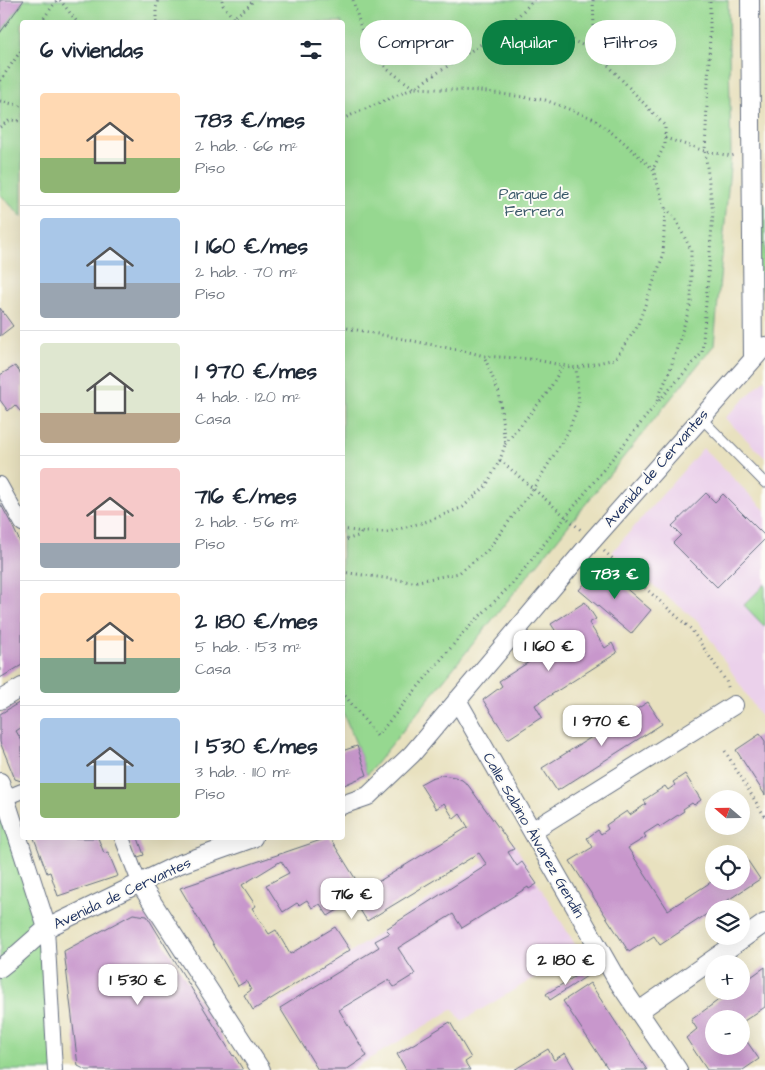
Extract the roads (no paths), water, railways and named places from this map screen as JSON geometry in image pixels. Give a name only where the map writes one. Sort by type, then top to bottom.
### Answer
[{"type":"street","points":[[750,0],[751,158],[759,295],[753,359]]},
{"type":"street","points":[[751,158],[765,189]]},
{"type":"street","name":"Avenida de Cervantes","points":[[345,804],[368,796],[412,754],[592,541],[765,346]]},
{"type":"street","points":[[0,484],[20,520]]},
{"type":"street","points":[[0,700],[20,688]]},
{"type":"street","name":"Calle Sabino Álvarez Gendín","points":[[457,700],[618,980],[678,1070]]},
{"type":"street","points":[[532,831],[734,704]]},
{"type":"street","points":[[20,790],[3,790],[47,928],[55,1070]]},
{"type":"street","points":[[123,840],[140,882],[262,1070]]},
{"type":"street","name":"Avenida de Cervantes","points":[[0,968],[47,928],[177,865],[247,840]]},
{"type":"street","points":[[639,1011],[765,923]]},
{"type":"lane","points":[[701,418],[765,482]]},
{"type":"park label","name":"Parque de Ferrera","points":[[534,202]]}]
